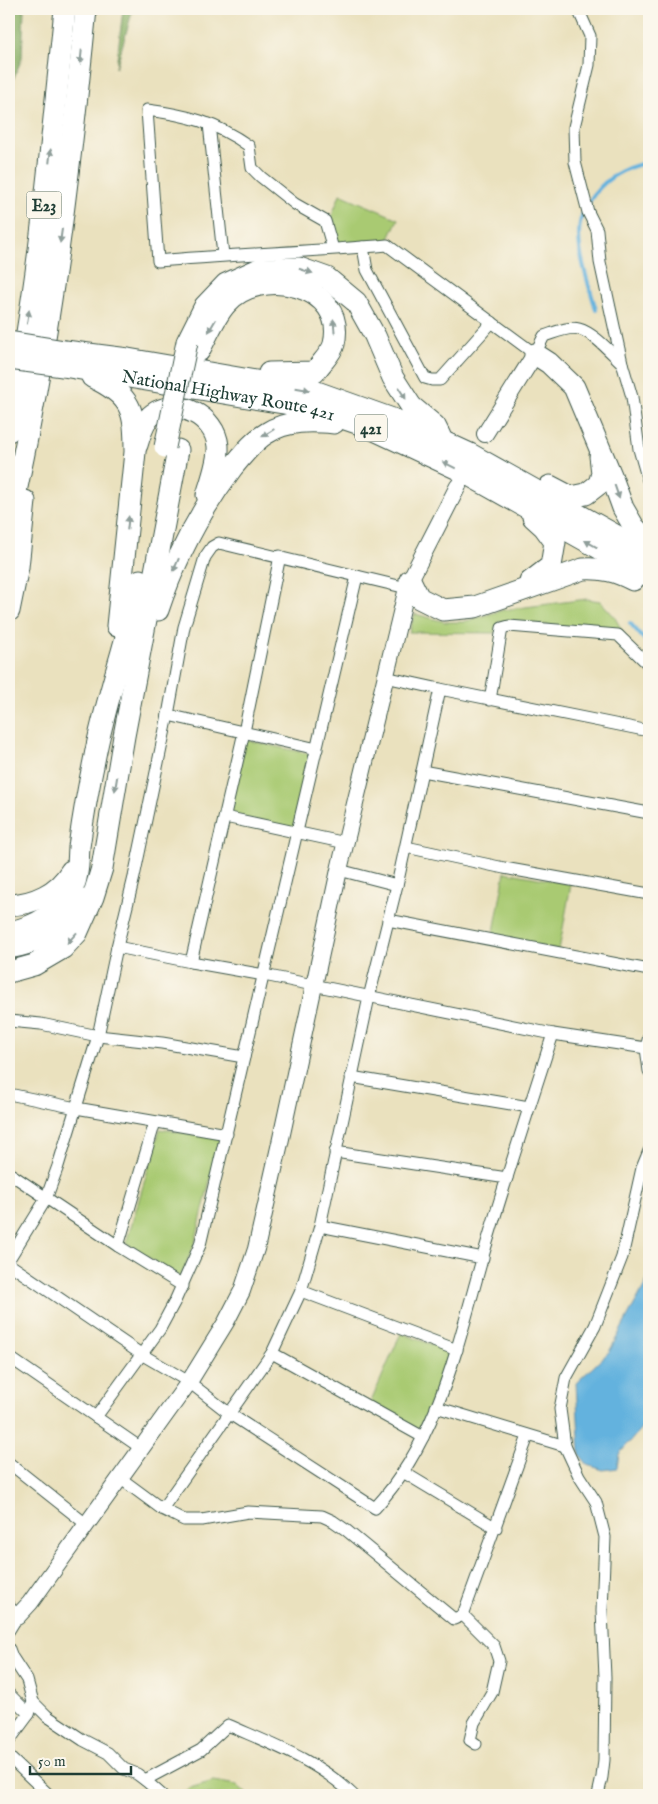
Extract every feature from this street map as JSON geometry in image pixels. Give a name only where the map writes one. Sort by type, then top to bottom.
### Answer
[{"type":"highway","name":"E23","points":[[9,430],[43,216],[65,9]]},
{"type":"highway","name":"E23","points":[[9,523],[34,404],[63,219],[86,9]]},
{"type":"highway","points":[[9,932],[32,926],[46,918],[66,898],[74,885],[78,871],[79,848],[94,760],[140,583],[172,449],[193,346],[205,306],[226,284],[259,269],[299,268],[327,278],[356,302],[376,336],[392,378],[411,406],[439,433],[519,470],[571,497],[586,494],[599,484],[602,473],[599,447]]},
{"type":"highway","points":[[128,359],[167,356],[275,374],[315,372],[334,345],[335,323],[328,305],[304,287],[282,283],[260,285],[240,292],[226,304],[193,346]]},
{"type":"highway","name":"National Highway Route 421","points":[[9,342],[66,362],[313,408],[366,426],[458,469],[649,576]]},
{"type":"highway","points":[[535,354],[549,363],[574,387],[623,508],[634,527],[649,542]]},
{"type":"highway","name":"National Highway Route 421","points":[[9,359],[66,362],[128,359],[314,391],[398,421],[439,433],[496,468],[649,554]]},
{"type":"highway","points":[[66,362],[119,392],[126,401],[133,416],[135,452],[120,601],[102,727]]},
{"type":"highway","points":[[9,611],[18,566],[34,404]]},
{"type":"highway","points":[[135,452],[146,423],[154,414],[176,408],[192,411],[202,416],[210,424],[218,447],[212,480],[202,513]]},
{"type":"highway","points":[[124,736],[161,602],[186,541],[220,484],[252,444],[266,433],[280,426],[296,422],[317,421],[366,426]]},
{"type":"highway","points":[[9,972],[34,965],[62,948],[77,933],[93,897],[102,868],[172,449]]},
{"type":"highway","points":[[496,468],[519,470]]},
{"type":"highway","points":[[475,607],[534,580],[551,566],[554,542],[544,527],[516,501]]},
{"type":"highway","points":[[409,584],[419,598],[443,610],[475,607],[583,569],[599,568],[617,572],[649,588]]},
{"type":"highway","points":[[9,905],[34,901],[58,887],[68,876],[79,848]]},
{"type":"highway","points":[[9,948],[35,941],[63,926],[73,916],[102,868]]},
{"type":"street","points":[[578,9],[590,36],[589,66],[574,127],[575,162],[588,212],[597,230],[600,262],[622,363],[632,397],[639,449],[649,484]]},
{"type":"street","points":[[333,249],[325,221],[295,204],[252,168],[249,146],[231,133],[209,124],[180,114],[147,110],[158,261],[223,255],[333,249],[387,245],[535,354]]},
{"type":"street","points":[[209,124],[223,255]]},
{"type":"street","points":[[363,247],[367,270],[425,378],[440,380],[492,322]]},
{"type":"street","points":[[485,434],[535,354],[544,336],[566,329],[578,329],[598,340],[622,363]]},
{"type":"street","points":[[12,1618],[30,1603],[189,1382],[226,1322],[242,1291],[256,1249],[339,870],[409,584],[458,486]]},
{"type":"street","points":[[9,1259],[46,1199],[98,1036],[116,947],[134,877],[168,715],[184,627],[205,557],[212,547],[219,543],[280,556],[356,576],[409,584]]},
{"type":"street","points":[[191,962],[244,732],[280,556]]},
{"type":"street","points":[[96,1417],[160,1329],[183,1286],[200,1245],[298,832],[356,576]]},
{"type":"street","points":[[490,700],[502,628],[509,626],[618,635],[649,664]]},
{"type":"street","points":[[385,677],[649,731]]},
{"type":"street","points":[[162,1509],[272,1353],[301,1291],[320,1226],[369,997],[406,847],[440,689]]},
{"type":"street","points":[[168,715],[317,749]]},
{"type":"street","points":[[422,770],[649,813]]},
{"type":"street","points":[[225,817],[346,843]]},
{"type":"street","points":[[406,847],[504,868],[649,894]]},
{"type":"street","points":[[339,870],[397,885]]},
{"type":"street","points":[[388,920],[649,970]]},
{"type":"street","points":[[116,947],[553,1034],[646,1048]]},
{"type":"street","points":[[9,1020],[41,1024],[98,1036],[162,1043],[244,1057]]},
{"type":"street","points":[[9,1264],[141,1354],[189,1382],[230,1414],[375,1508],[403,1472],[423,1437],[436,1407],[457,1350],[507,1178],[553,1034]]},
{"type":"street","points":[[649,1036],[646,1048],[649,1071]]},
{"type":"street","points":[[351,1078],[529,1107]]},
{"type":"street","points":[[9,1094],[76,1108],[227,1134]]},
{"type":"street","points":[[118,1246],[155,1122]]},
{"type":"street","points":[[598,1795],[604,1760],[605,1677],[602,1610],[605,1537],[596,1502],[579,1476],[565,1446],[560,1409],[566,1378],[595,1326],[622,1258],[642,1168],[649,1151]]},
{"type":"street","points":[[335,1152],[507,1178]]},
{"type":"street","points":[[9,1173],[118,1246],[183,1286]]},
{"type":"street","points":[[320,1226],[483,1258]]},
{"type":"street","points":[[301,1291],[457,1350]]},
{"type":"street","points":[[272,1353],[423,1437]]},
{"type":"street","points":[[9,1357],[141,1448]]},
{"type":"street","points":[[436,1407],[565,1446]]},
{"type":"street","points":[[120,1478],[162,1509],[184,1520],[202,1520],[248,1512],[322,1516],[346,1530],[454,1619],[463,1615],[528,1436]]},
{"type":"street","points":[[9,1463],[86,1524]]},
{"type":"street","points":[[403,1472],[496,1528]]},
{"type":"street","points":[[463,1615],[494,1646],[500,1662],[492,1692],[474,1723],[470,1740],[476,1744]]},
{"type":"street","points":[[9,1649],[27,1680],[33,1702],[46,1716],[83,1740],[108,1753],[124,1769],[137,1774],[162,1795]]},
{"type":"street","points":[[9,1694],[28,1714]]},
{"type":"street","points":[[9,1741],[28,1714],[33,1702]]},
{"type":"street","points":[[145,1780],[201,1750],[228,1725],[297,1755],[353,1795]]},
{"type":"street","points":[[9,1757],[49,1795]]},
{"type":"green space","points":[[9,9],[24,9],[22,58],[9,90]]},
{"type":"green space","points":[[123,9],[133,9],[116,68]]},
{"type":"green space","points":[[340,194],[398,219],[388,241],[337,244],[334,221],[331,218]]},
{"type":"green space","points":[[587,599],[600,601],[614,616],[623,632],[499,621],[494,633],[409,632],[415,614],[446,622],[463,622],[503,610]]},
{"type":"green space","points":[[246,740],[310,754],[294,828],[229,815]]},
{"type":"green space","points":[[505,872],[571,884],[559,950],[493,937]]},
{"type":"green space","points":[[160,1129],[220,1138],[195,1243],[180,1278],[126,1243]]},
{"type":"green space","points":[[401,1333],[451,1352],[419,1430],[370,1404]]},
{"type":"green space","points":[[213,1781],[237,1785],[248,1795],[182,1795],[190,1788]]},
{"type":"water","points":[[649,1277],[649,1420],[619,1454],[617,1468],[603,1470],[588,1465],[580,1455],[576,1383],[609,1352]]},
{"type":"waterway","points":[[589,202],[600,187],[614,176],[631,167],[649,162]]},
{"type":"waterway","points":[[584,211],[580,222],[580,247],[585,274],[596,310]]},
{"type":"waterway","points":[[630,623],[649,645]]}]
